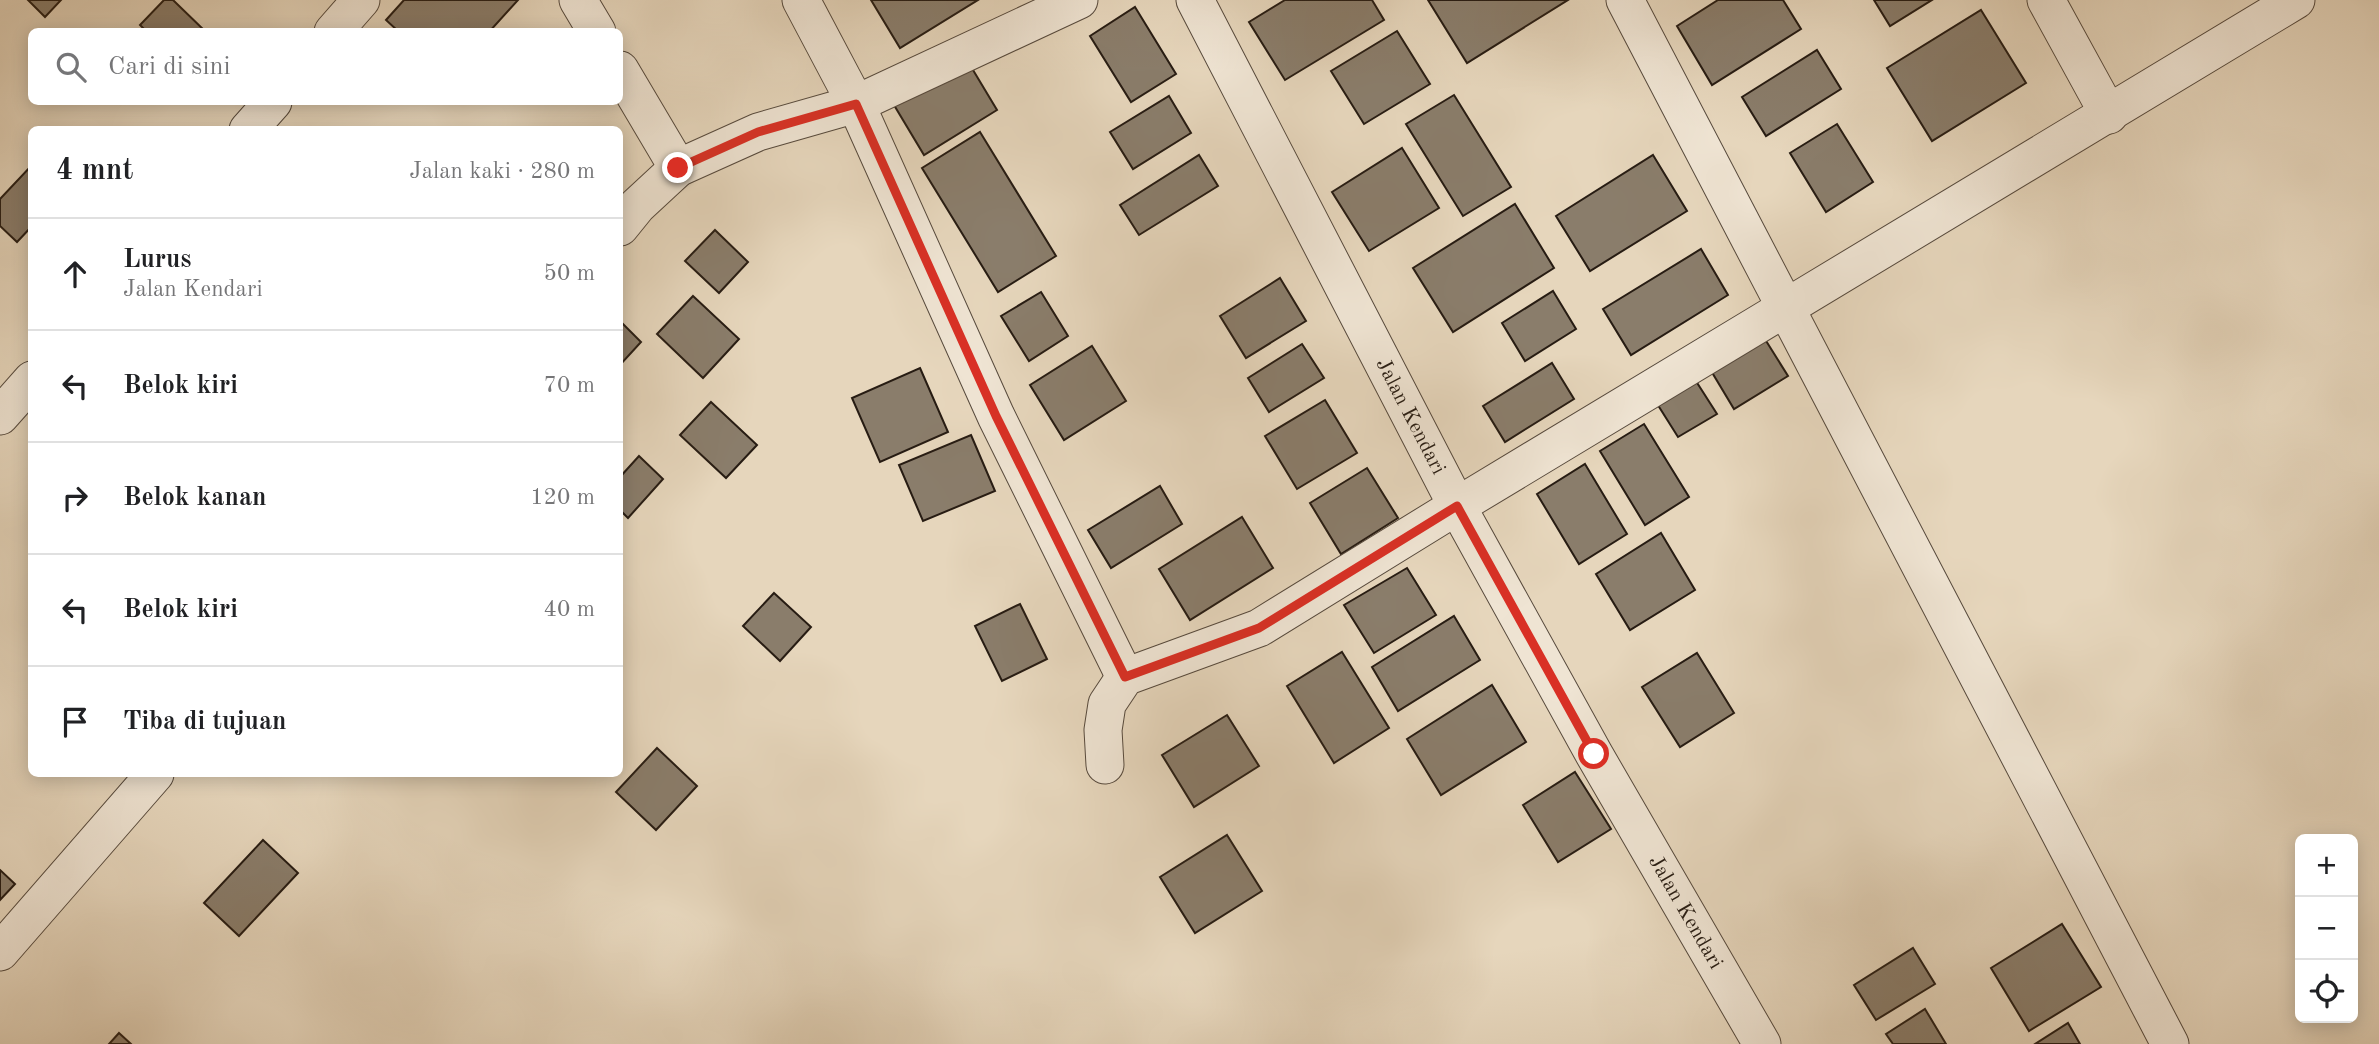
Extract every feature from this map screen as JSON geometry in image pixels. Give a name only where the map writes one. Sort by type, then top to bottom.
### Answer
[{"type":"street","points":[[336,28],[361,0]]},
{"type":"street","points":[[578,0],[595,28]]},
{"type":"street","points":[[801,0],[856,104],[996,416],[1125,677]]},
{"type":"street","points":[[623,222],[678,168],[758,132],[856,104],[1079,0]]},
{"type":"street","name":"Jalan Kendari","points":[[1195,0],[1457,506],[1594,754],[1762,1044]]},
{"type":"street","points":[[1625,0],[2170,1044]]},
{"type":"street","points":[[2046,0],[2109,114]]},
{"type":"street","points":[[1105,765],[1103,730],[1107,704],[1125,677],[1259,628],[2296,0]]},
{"type":"street","points":[[623,75],[678,168]]},
{"type":"street","points":[[252,126],[270,105]]},
{"type":"street","points":[[0,416],[28,384]]},
{"type":"street","points":[[0,951],[152,777]]},
{"type":"building","points":[[28,0],[61,0],[45,17]]},
{"type":"building","points":[[164,0],[173,0],[202,28],[143,28],[140,25]]},
{"type":"building","points":[[404,0],[518,0],[493,28],[395,28],[386,20]]},
{"type":"building","points":[[871,0],[978,0],[900,48]]},
{"type":"building","points":[[1285,0],[1372,0],[1384,20],[1285,80],[1249,22]]},
{"type":"building","points":[[1428,0],[1568,0],[1467,63]]},
{"type":"building","points":[[1718,0],[1783,0],[1801,29],[1712,85],[1677,26]]},
{"type":"building","points":[[1874,0],[1932,0],[1890,26]]},
{"type":"building","points":[[1135,7],[1176,74],[1131,102],[1090,36]]},
{"type":"building","points":[[1981,10],[2026,83],[1932,141],[1887,68]]},
{"type":"building","points":[[1397,31],[1430,84],[1364,124],[1331,71]]},
{"type":"building","points":[[1817,50],[1841,89],[1766,136],[1742,97]]},
{"type":"building","points":[[964,55],[997,110],[924,155],[891,100]]},
{"type":"building","points":[[1454,95],[1511,187],[1463,216],[1406,124]]},
{"type":"building","points":[[1169,96],[1191,133],[1133,169],[1110,132]]},
{"type":"building","points":[[1837,124],[1873,182],[1826,212],[1790,153]]},
{"type":"building","points":[[980,132],[1056,256],[998,292],[922,168]]},
{"type":"building","points":[[1402,148],[1439,208],[1369,251],[1332,192]]},
{"type":"building","points":[[1199,155],[1218,186],[1139,235],[1120,205]]},
{"type":"building","points":[[1653,155],[1687,211],[1590,271],[1556,216]]},
{"type":"building","points":[[28,169],[28,230],[17,242],[0,226],[0,199]]},
{"type":"building","points":[[1515,204],[1554,268],[1453,332],[1413,268]]},
{"type":"building","points":[[715,230],[748,262],[719,293],[685,261]]},
{"type":"building","points":[[1701,249],[1728,295],[1631,355],[1603,309]]},
{"type":"building","points":[[1280,278],[1306,321],[1246,358],[1220,316]]},
{"type":"building","points":[[1553,291],[1576,329],[1525,361],[1502,323]]},
{"type":"building","points":[[1041,292],[1068,336],[1029,361],[1001,316]]},
{"type":"building","points":[[693,296],[739,339],[703,378],[657,334]]},
{"type":"building","points":[[623,324],[641,342],[623,362]]},
{"type":"building","points":[[1763,336],[1788,376],[1734,409],[1710,369]]},
{"type":"building","points":[[1302,344],[1324,378],[1269,412],[1248,378]]},
{"type":"building","points":[[1092,346],[1126,401],[1064,440],[1030,385]]},
{"type":"building","points":[[1552,363],[1574,399],[1505,442],[1483,406]]},
{"type":"building","points":[[920,368],[948,432],[880,462],[852,398]]},
{"type":"building","points":[[1694,378],[1717,414],[1678,437],[1656,402]]},
{"type":"building","points":[[1325,400],[1357,453],[1297,489],[1265,436]]},
{"type":"building","points":[[711,402],[757,445],[726,478],[680,435]]},
{"type":"building","points":[[1644,424],[1689,497],[1645,525],[1600,451]]},
{"type":"building","points":[[971,435],[995,491],[923,521],[899,465]]},
{"type":"building","points":[[639,456],[663,479],[628,518],[623,513],[623,474]]},
{"type":"building","points":[[1585,464],[1627,534],[1579,564],[1537,494]]},
{"type":"building","points":[[1367,468],[1398,518],[1341,554],[1310,503]]},
{"type":"building","points":[[1160,486],[1182,524],[1111,568],[1088,530]]},
{"type":"building","points":[[1242,517],[1273,568],[1190,620],[1159,569]]},
{"type":"building","points":[[1661,533],[1695,590],[1630,630],[1596,574]]},
{"type":"building","points":[[1407,568],[1436,615],[1374,653],[1344,605]]},
{"type":"building","points":[[774,593],[811,627],[780,661],[743,626]]},
{"type":"building","points":[[1020,604],[1047,659],[1002,681],[975,626]]},
{"type":"building","points":[[1454,616],[1480,660],[1398,711],[1372,667]]},
{"type":"building","points":[[1342,652],[1389,728],[1334,763],[1287,686]]},
{"type":"building","points":[[1697,653],[1734,713],[1680,747],[1642,687]]},
{"type":"building","points":[[1492,685],[1526,742],[1441,795],[1407,739]]},
{"type":"building","points":[[1227,715],[1259,766],[1194,807],[1162,755]]},
{"type":"building","points":[[657,748],[697,786],[656,830],[616,792]]},
{"type":"building","points":[[1575,772],[1611,829],[1558,862],[1523,805]]},
{"type":"building","points":[[1227,835],[1262,891],[1195,933],[1160,877]]},
{"type":"building","points":[[263,840],[298,873],[239,936],[204,903]]},
{"type":"building","points":[[0,870],[15,884],[0,900]]},
{"type":"building","points":[[2062,924],[2101,987],[2029,1031],[1991,968]]},
{"type":"building","points":[[1913,948],[1935,984],[1876,1020],[1854,985]]},
{"type":"building","points":[[1925,1009],[1946,1044],[1893,1044],[1886,1034]]},
{"type":"building","points":[[2068,1023],[2080,1044],[2035,1044]]},
{"type":"building","points":[[119,1033],[131,1044],[109,1044]]},
{"type":"route","points":[[678,168],[758,132],[856,104],[996,416],[1125,677],[1259,628],[1457,506],[1594,754]]}]
